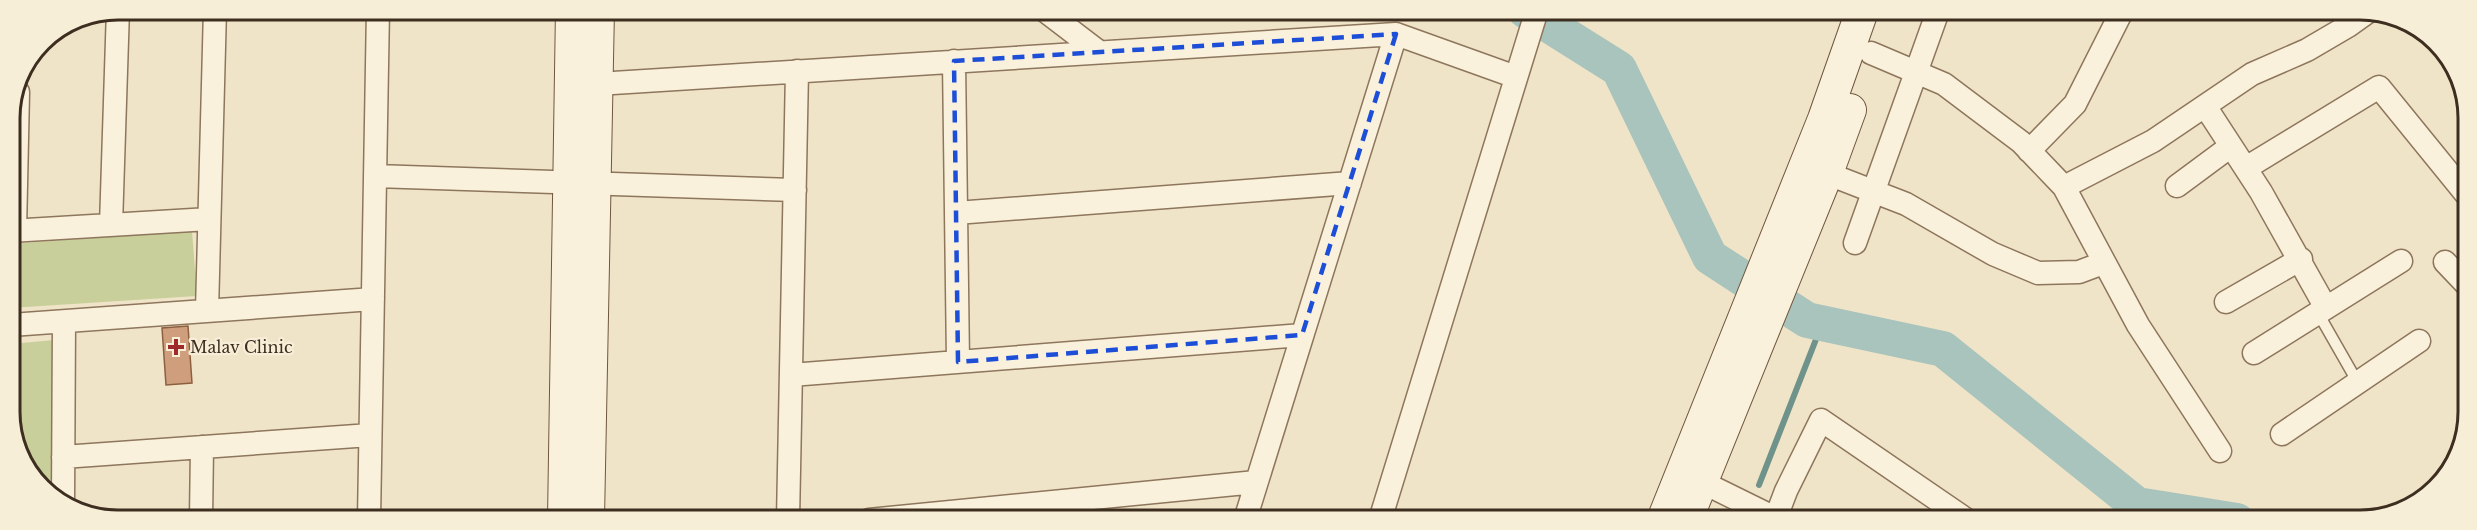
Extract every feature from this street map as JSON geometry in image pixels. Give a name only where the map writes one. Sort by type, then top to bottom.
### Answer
[{"type":"street","points":[[111,225],[118,20]]},
{"type":"street","points":[[207,311],[215,20]]},
{"type":"street","points":[[369,511],[378,20]]},
{"type":"street","points":[[573,20],[582,183],[588,511]]},
{"type":"street","points":[[564,511],[582,183],[597,84],[598,20]]},
{"type":"street","points":[[1057,20],[1099,52]]},
{"type":"street","points":[[1383,511],[1534,20]]},
{"type":"street","points":[[1816,169],[1860,20]]},
{"type":"street","points":[[1667,511],[1740,359],[1816,169],[1870,53],[1883,20]]},
{"type":"street","points":[[1855,243],[1935,20]]},
{"type":"street","points":[[2029,151],[2075,104],[2117,20]]},
{"type":"street","points":[[2064,187],[2153,141],[2252,74],[2307,50],[2356,20]]},
{"type":"street","points":[[597,84],[1396,34],[1518,71]]},
{"type":"street","points":[[1248,511],[1396,34]]},
{"type":"street","points":[[1870,53],[1944,84],[2029,151],[2064,187],[2138,325],[2220,451]]},
{"type":"street","points":[[954,61],[958,362]]},
{"type":"street","points":[[788,511],[797,71]]},
{"type":"street","points":[[2246,168],[2379,87],[2458,184]]},
{"type":"street","points":[[2205,106],[2301,259],[2322,311]]},
{"type":"street","points":[[2177,186],[2231,146]]},
{"type":"street","points":[[1816,169],[1906,204],[1993,254],[2037,273],[2079,272],[2103,263]]},
{"type":"street","points":[[375,176],[795,190]]},
{"type":"street","points":[[956,213],[1350,183]]},
{"type":"street","points":[[20,231],[209,219]]},
{"type":"street","points":[[2226,302],[2301,259]]},
{"type":"street","points":[[2254,354],[2401,261]]},
{"type":"street","points":[[2445,262],[2458,276]]},
{"type":"street","points":[[20,324],[373,299]]},
{"type":"street","points":[[63,493],[64,321]]},
{"type":"street","points":[[791,375],[1302,335]]},
{"type":"street","points":[[2282,434],[2419,341]]},
{"type":"street","points":[[1690,511],[1702,482],[1740,359]]},
{"type":"street","points":[[1778,511],[1821,420],[1954,511]]},
{"type":"street","points":[[63,458],[370,435]]},
{"type":"street","points":[[201,511],[202,447]]},
{"type":"street","points":[[961,511],[1256,482]]},
{"type":"street","points":[[1702,482],[1761,511]]},
{"type":"lane","points":[[2322,311],[2358,383]]},
{"type":"highlighted area","points":[[1396,34],[1302,335],[958,362],[954,61]]},
{"type":"green space","points":[[192,231],[197,296],[20,307],[20,243]]},
{"type":"green space","points":[[54,340],[52,485],[33,461],[21,431],[20,343]]},
{"type":"building","points":[[188,326],[192,383],[166,385],[162,328]]},
{"type":"waterway","points":[[1541,20],[1619,69],[1710,257],[1807,320],[1943,349],[2137,505],[2174,511]]},
{"type":"waterway","points":[[1759,485],[1822,324]]},
{"type":"place","name":"Malav Clinic","points":[[176,347]]}]
